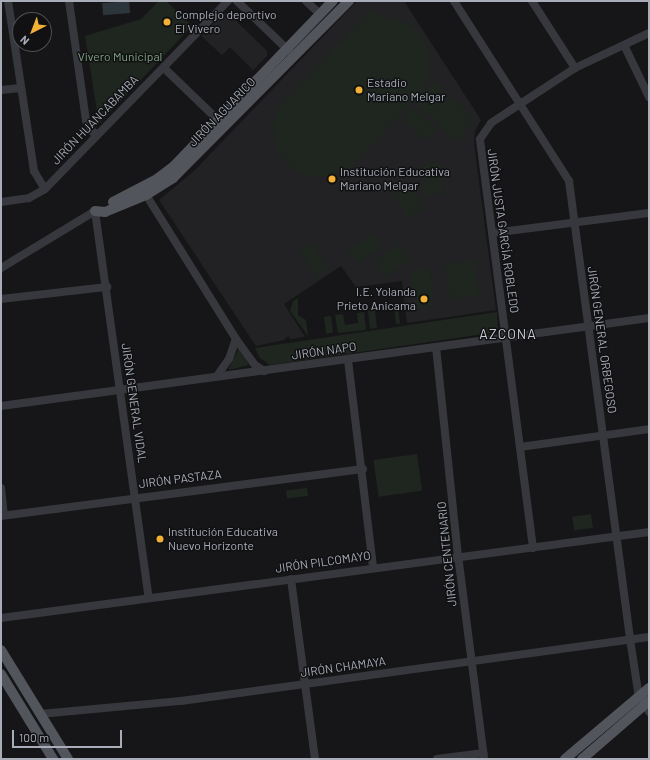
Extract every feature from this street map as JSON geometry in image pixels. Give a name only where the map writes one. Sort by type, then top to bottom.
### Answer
[{"type":"main road","name":"JIRÓN AGUARICO","points":[[143,192],[174,166],[333,1]]},
{"type":"main road","name":"JIRÓN AGUARICO","points":[[96,211],[105,212],[187,166],[348,1]]},
{"type":"main road","points":[[1,650],[68,759]]},
{"type":"main road","points":[[1,674],[53,759]]},
{"type":"main road","points":[[565,759],[649,688]]},
{"type":"main road","points":[[25,715],[26,691]]},
{"type":"main road","points":[[582,759],[647,706]]},
{"type":"main road","points":[[587,740],[595,748]]},
{"type":"street","points":[[8,1],[20,88],[34,171],[45,189]]},
{"type":"street","points":[[69,1],[86,121],[93,132],[98,134]]},
{"type":"street","name":"JIRÓN HUANCABAMBA","points":[[1,202],[29,198],[45,189],[228,1]]},
{"type":"street","points":[[237,1],[295,56]]},
{"type":"street","points":[[306,1],[320,14]]},
{"type":"street","name":"JIRÓN GENERAL ORBEGOSO","points":[[454,1],[521,103],[569,181],[602,435],[618,536],[630,639],[639,695],[647,706]]},
{"type":"street","points":[[532,1],[575,68]]},
{"type":"street","points":[[521,103],[575,68],[649,33]]},
{"type":"street","points":[[624,45],[649,97]]},
{"type":"street","points":[[164,68],[218,120]]},
{"type":"street","points":[[1,90],[20,88]]},
{"type":"street","name":"JIRÓN JUSTA GARCÍA ROBLEDO","points":[[521,103],[492,123],[480,139],[533,548]]},
{"type":"street","points":[[143,192],[236,339],[256,365],[264,371]]},
{"type":"street","name":"JIRÓN AGUARICO","points":[[1,268],[96,211]]},
{"type":"street","name":"JIRÓN GENERAL VIDAL","points":[[96,211],[149,598]]},
{"type":"street","points":[[492,233],[575,224],[649,213]]},
{"type":"street","points":[[1,299],[107,287]]},
{"type":"street","name":"JIRÓN NAPO","points":[[1,406],[649,318]]},
{"type":"street","points":[[217,376],[232,352],[236,339]]},
{"type":"street","name":"JIRÓN CENTENARIO","points":[[436,347],[458,555],[484,756]]},
{"type":"street","points":[[348,360],[363,469],[373,567]]},
{"type":"street","points":[[520,447],[649,429]]},
{"type":"street","name":"JIRÓN PASTAZA","points":[[3,516],[135,497],[363,469]]},
{"type":"street","points":[[1,488],[3,516]]},
{"type":"street","name":"JIRÓN PILCOMAYO","points":[[1,618],[458,555],[533,548],[649,532]]},
{"type":"street","points":[[291,579],[315,759]]},
{"type":"street","name":"JIRÓN CHAMAYA","points":[[40,714],[112,709],[472,662],[649,637]]},
{"type":"street","points":[[437,759],[484,756]]},
{"type":"shaded area","points":[[129,1],[130,13],[103,15],[102,3]]},
{"type":"shaded area","name":"Institución Educativa Mariano Melgar","points":[[357,1],[404,1],[481,120],[475,131],[474,144],[496,310],[407,323],[402,281],[356,287],[341,266],[284,304],[305,337],[290,339],[288,336],[284,340],[256,346],[159,200],[194,171]]},
{"type":"shaded area","points":[[223,13],[228,13],[267,51],[267,56],[253,70],[230,47],[222,55],[201,36]]},
{"type":"green space","name":"Vivero Municipal","points":[[159,1],[166,1],[192,26],[99,124],[85,36],[141,19]]},
{"type":"green space","name":"Estadio Mariano Melgar","points":[[372,9],[380,17],[406,22],[421,35],[430,54],[429,78],[420,94],[350,168],[327,177],[303,175],[284,161],[276,148],[273,124],[279,107]]},
{"type":"green space","points":[[434,82],[448,95],[428,116],[414,103]]},
{"type":"green space","points":[[450,96],[475,120],[455,141],[430,117]]},
{"type":"green space","points":[[412,107],[437,129],[426,141],[402,119]]},
{"type":"green space","points":[[440,163],[443,194],[424,196],[421,165]]},
{"type":"green space","points":[[406,179],[425,207],[408,218],[389,190]]},
{"type":"green space","points":[[373,233],[382,247],[357,264],[348,249]]},
{"type":"green space","points":[[311,243],[329,269],[318,277],[300,251]]},
{"type":"green space","points":[[400,243],[411,259],[385,277],[374,261]]},
{"type":"green space","points":[[474,260],[479,296],[450,300],[445,264]]},
{"type":"green space","points":[[430,268],[434,307],[415,309],[411,270]]},
{"type":"green space","points":[[298,298],[298,315],[306,320],[308,336],[290,311],[293,301]]},
{"type":"green space","points":[[394,307],[398,307],[400,324],[396,324]]},
{"type":"green space","points":[[375,310],[377,328],[370,329],[368,311]]},
{"type":"green space","points":[[364,312],[366,330],[338,333],[335,315],[343,314],[345,325],[358,323],[357,313]]},
{"type":"green space","points":[[497,312],[498,332],[270,365],[260,358],[255,348]]},
{"type":"green space","points":[[331,316],[333,333],[326,334],[324,317]]},
{"type":"green space","points":[[239,348],[249,365],[229,370],[229,368]]},
{"type":"green space","points":[[417,454],[422,491],[379,497],[373,460]]},
{"type":"green space","points":[[307,488],[308,496],[287,498],[286,491]]},
{"type":"green space","points":[[591,514],[593,528],[574,531],[572,517]]},
{"type":"place","name":"Complejo deportivo El Vivero","points":[[167,22]]},
{"type":"place","name":"Estadio Mariano Melgar","points":[[359,90]]},
{"type":"place","name":"Institución Educativa Mariano Melgar","points":[[332,179]]},
{"type":"place","name":"I.E. Yolanda Prieto Anicama","points":[[424,299]]},
{"type":"place","name":"Institución Educativa Nuevo Horizonte","points":[[160,539]]},
{"type":"district","name":"AZCONA","points":[[508,334]]}]
